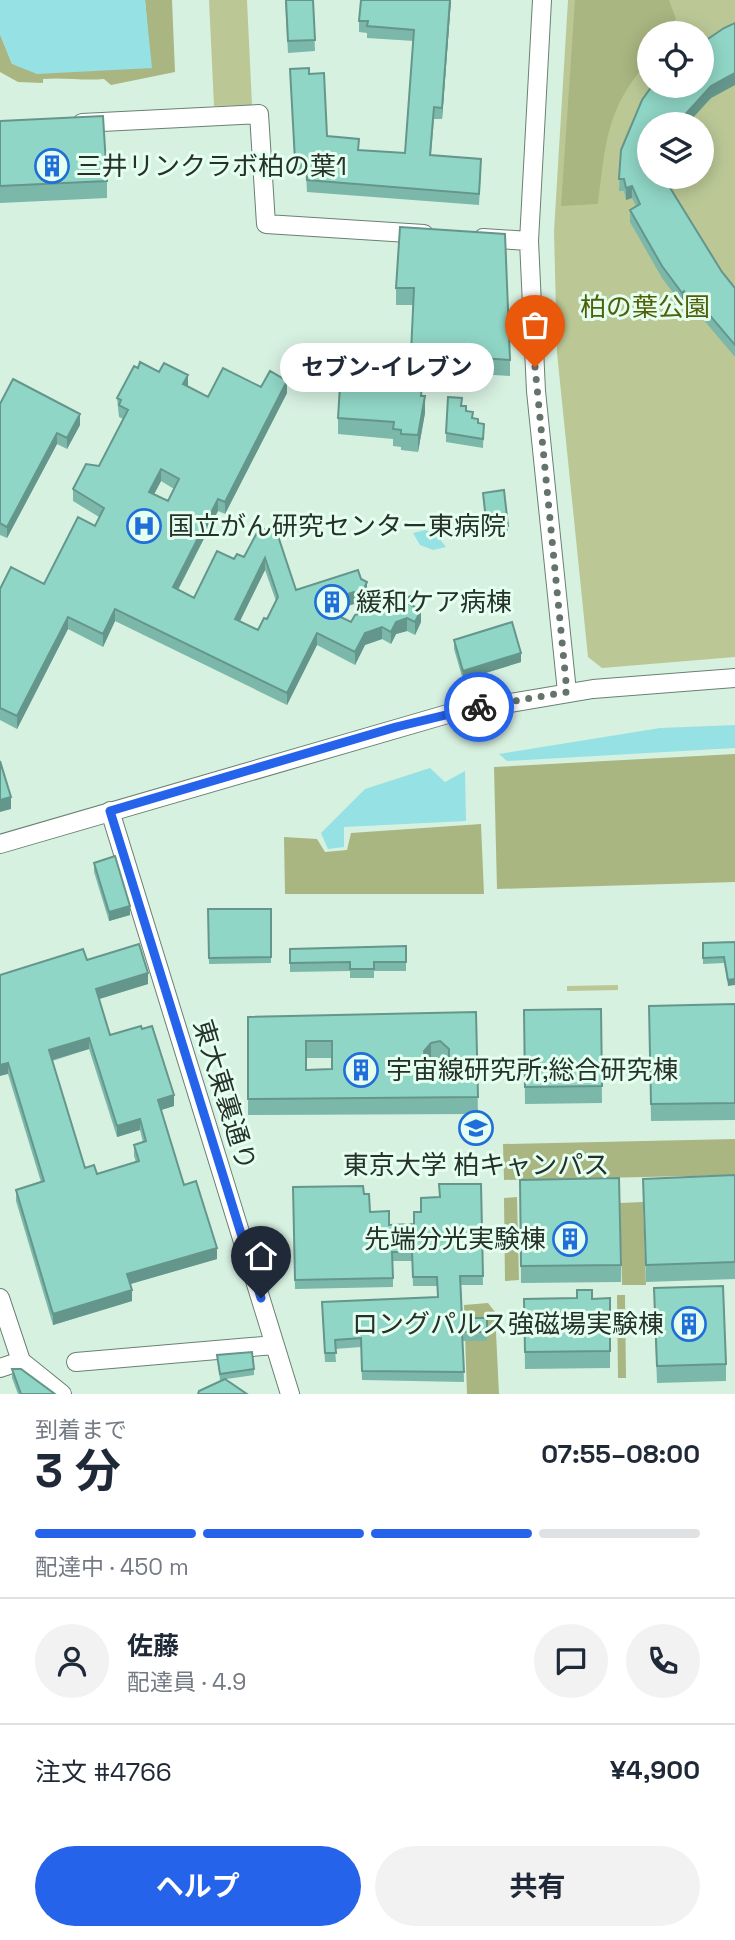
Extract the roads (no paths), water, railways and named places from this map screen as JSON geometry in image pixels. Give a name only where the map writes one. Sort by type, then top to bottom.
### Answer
[{"type":"street","points":[[542,0],[528,241],[536,391],[567,692]]},
{"type":"street","points":[[68,124],[259,114],[266,224],[528,241]]},
{"type":"street","points":[[0,844],[440,715],[567,692],[735,678]]},
{"type":"street","name":"東大東裏通り","points":[[110,811],[290,1394]]},
{"type":"street","points":[[0,1298],[21,1361],[62,1394]]},
{"type":"street","points":[[76,1362],[275,1345]]},
{"type":"street","points":[[0,1368],[21,1361]]},
{"type":"water","points":[[0,0],[145,0],[152,68],[37,74],[12,64],[0,34]]},
{"type":"water","points":[[425,530],[435,533],[446,547],[433,550],[420,545],[413,533]]},
{"type":"water","points":[[735,725],[735,748],[507,761],[499,754],[660,728]]},
{"type":"water","points":[[430,768],[445,782],[465,771],[466,821],[344,827],[344,847],[328,849],[321,833],[365,789]]},
{"type":"place","name":"三井リンクラボ柏の葉1","points":[[52,166]]},
{"type":"place","name":"セブン-イレブン","points":[[535,367]]},
{"type":"place","name":"国立がん研究センター東病院","points":[[144,526]]},
{"type":"place","name":"緩和ケア病棟","points":[[332,602]]},
{"type":"place","name":"宇宙線研究所;総合研究棟","points":[[361,1070]]},
{"type":"place","name":"東京大学 柏キャンパス","points":[[476,1128]]},
{"type":"place","name":"先端分光実験棟","points":[[570,1239]]},
{"type":"place","name":"ロングパルス強磁場実験棟","points":[[689,1324]]},
{"type":"park label","name":"柏の葉公園","points":[[645,307]]}]
